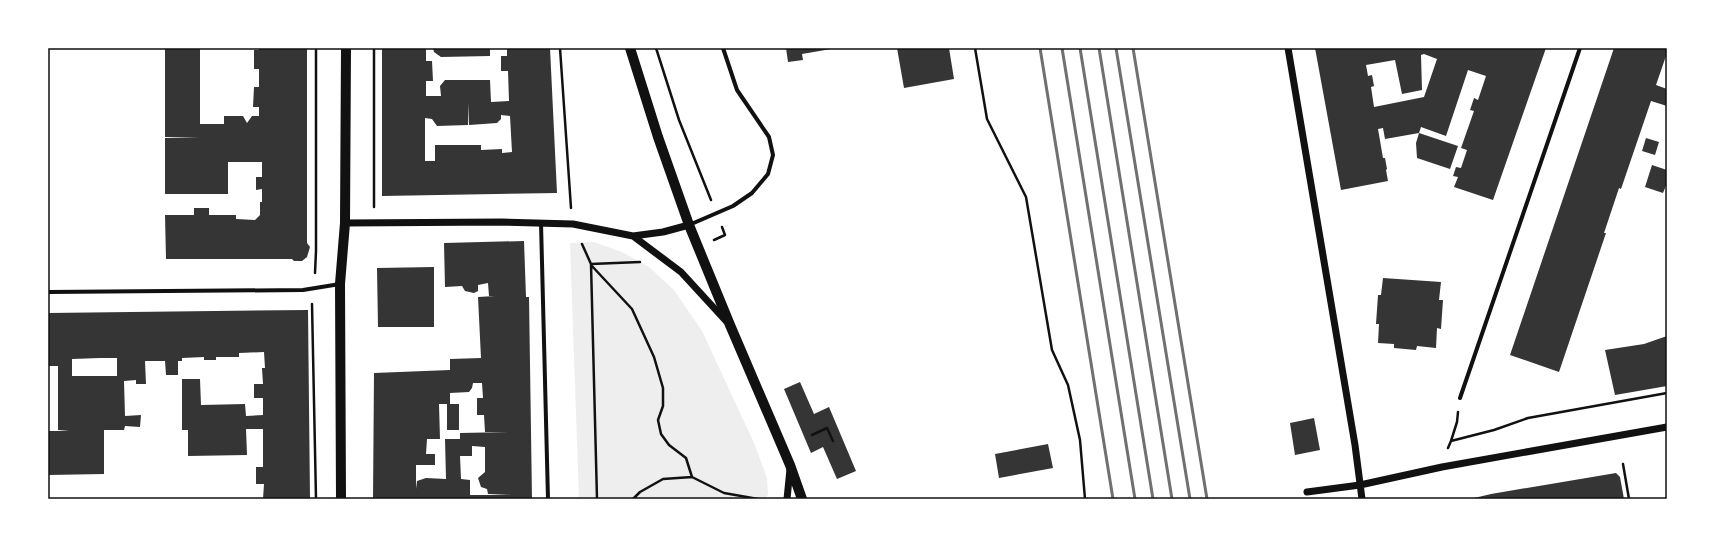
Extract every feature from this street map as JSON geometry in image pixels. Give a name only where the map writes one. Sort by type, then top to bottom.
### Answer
[{"type":"main road","points":[[341,499],[340,284],[346,223],[346,48]]},
{"type":"main road","points":[[630,48],[658,137],[689,225],[790,466],[802,499]]},
{"type":"street","points":[[346,223],[573,224],[633,236],[663,232],[689,225],[733,206],[752,193],[768,174],[773,155],[769,137],[737,90],[723,48]]},
{"type":"street","points":[[1288,48],[1362,499]]},
{"type":"street","points":[[1460,398],[1580,48]]},
{"type":"street","points":[[541,223],[548,499]]},
{"type":"street","points":[[633,236],[681,272],[730,325]]},
{"type":"street","points":[[48,292],[302,290],[340,284]]},
{"type":"street","points":[[1307,492],[1360,485],[1442,467],[1667,427]]},
{"type":"street","points":[[787,499],[790,466]]},
{"type":"path","points":[[316,48],[316,265]]},
{"type":"path","points":[[373,211],[375,177],[374,48]]},
{"type":"path","points":[[560,48],[568,183],[573,224],[591,264],[632,309],[654,357],[663,388],[663,406],[658,420],[661,434],[669,445],[686,458],[692,477]]},
{"type":"path","points":[[656,48],[679,120],[708,192]]},
{"type":"path","points":[[975,48],[987,119],[1026,197],[1052,350],[1068,385],[1080,440],[1085,499]]},
{"type":"path","points":[[591,264],[640,262]]},
{"type":"path","points":[[591,264],[597,499]]},
{"type":"path","points":[[312,300],[316,499]]},
{"type":"path","points":[[1451,441],[1494,430],[1528,418],[1667,393]]},
{"type":"path","points":[[1442,467],[1457,422],[1460,398]]},
{"type":"path","points":[[812,434],[827,428],[832,441]]},
{"type":"path","points":[[1623,464],[1629,499]]},
{"type":"path","points":[[633,499],[640,492],[663,479],[692,477],[724,494],[758,499]]},
{"type":"shaded area","points":[[594,242],[622,252],[649,267],[674,290],[702,331],[754,443],[767,478],[768,494],[766,499],[579,499],[570,243]]},
{"type":"building","points":[[165,48],[200,48],[200,124],[224,124],[224,116],[243,116],[247,123],[252,116],[259,116],[259,107],[253,107],[254,87],[259,87],[259,69],[254,69],[254,50],[259,50],[259,48],[307,48],[307,243],[310,247],[307,257],[302,261],[294,261],[292,259],[166,259],[165,215],[194,215],[194,208],[209,208],[209,215],[236,215],[236,219],[255,220],[260,215],[262,189],[256,190],[256,177],[262,177],[262,162],[228,162],[228,194],[165,194],[165,138],[199,137],[165,137]]},
{"type":"building","points":[[382,48],[426,48],[426,61],[432,61],[433,81],[426,81],[426,96],[441,96],[440,86],[445,80],[490,80],[491,102],[509,101],[508,71],[501,71],[501,56],[507,56],[507,48],[550,48],[557,193],[382,196]],"holes":[[[468,103],[469,125],[497,123],[501,119],[501,115],[510,116],[512,152],[502,153],[502,149],[481,150],[481,145],[435,145],[435,161],[425,161],[425,118],[432,119],[437,126],[468,125]]]},
{"type":"building","points":[[433,48],[490,48],[490,56],[441,57],[434,52]]},
{"type":"building","points":[[786,48],[831,49],[802,54],[803,60],[788,62]]},
{"type":"building","points":[[897,48],[949,48],[954,79],[904,88]]},
{"type":"building","points":[[1315,48],[1546,48],[1493,200],[1454,187],[1458,177],[1453,176],[1456,167],[1461,168],[1467,150],[1461,148],[1474,111],[1470,110],[1474,98],[1478,100],[1486,76],[1468,70],[1446,136],[1421,127],[1419,133],[1385,139],[1383,128],[1378,129],[1383,158],[1385,158],[1388,181],[1341,190]],"holes":[[[1424,54],[1437,59],[1424,97],[1374,107],[1371,87],[1374,86],[1372,75],[1368,76],[1366,65],[1395,60],[1402,94],[1422,90],[1421,55]]]},
{"type":"building","points":[[1614,48],[1667,48],[1667,53],[1656,85],[1667,89],[1667,106],[1651,101],[1621,189],[1619,188],[1604,233],[1606,233],[1559,372],[1510,355]]},
{"type":"building","points":[[1419,133],[1458,146],[1450,169],[1417,158],[1416,143]]},
{"type":"building","points":[[1646,138],[1659,142],[1655,155],[1642,151]]},
{"type":"building","points":[[1652,165],[1667,170],[1667,183],[1663,193],[1645,187]]},
{"type":"building","points":[[524,241],[526,297],[529,297],[532,499],[373,499],[374,373],[450,370],[450,359],[481,358],[478,297],[495,296],[489,296],[488,283],[478,285],[478,291],[474,293],[465,291],[462,286],[445,287],[444,243]],"holes":[[[473,383],[482,383],[483,398],[477,398],[477,415],[484,415],[485,432],[509,432],[460,433],[460,439],[445,439],[446,479],[426,478],[417,481],[416,489],[416,465],[435,465],[435,454],[426,454],[427,439],[440,439],[439,404],[447,404],[447,430],[459,430],[459,404],[450,404],[450,393],[469,392]],[[472,446],[485,447],[485,472],[478,478],[481,487],[487,489],[488,494],[511,495],[470,495],[470,480],[461,479],[460,456],[472,456]]]},
{"type":"building","points":[[434,267],[434,327],[378,327],[377,268]]},
{"type":"building","points":[[1383,278],[1441,282],[1439,300],[1443,300],[1441,329],[1437,328],[1436,348],[1417,346],[1416,350],[1394,348],[1394,344],[1378,343],[1379,324],[1376,324],[1378,295],[1381,295]]},
{"type":"building","points":[[308,310],[310,499],[263,499],[264,484],[256,484],[256,467],[263,467],[263,429],[246,429],[247,455],[188,456],[188,430],[182,430],[182,379],[200,379],[201,405],[245,404],[246,416],[263,415],[263,398],[254,398],[254,384],[263,384],[262,368],[265,368],[264,352],[239,353],[239,357],[216,357],[216,360],[204,360],[204,357],[182,358],[182,361],[178,361],[178,375],[166,375],[165,361],[145,361],[146,384],[136,384],[136,380],[124,381],[125,416],[141,415],[140,427],[125,426],[124,430],[104,430],[104,474],[48,475],[48,431],[69,431],[58,430],[58,366],[48,366],[48,313]],"holes":[[[117,358],[117,376],[72,376],[72,359]]]},
{"type":"building","points":[[1667,336],[1667,386],[1615,395],[1605,350],[1644,344]]},
{"type":"building","points":[[800,382],[814,414],[829,407],[856,471],[837,479],[823,447],[811,453],[784,389]]},
{"type":"building","points":[[1314,418],[1320,450],[1295,455],[1290,423]]},
{"type":"building","points":[[1048,444],[1053,468],[999,478],[995,454]]},
{"type":"building","points":[[1616,473],[1620,477],[1624,499],[1470,499],[1491,494]]},
{"type":"railway","points":[[1040,48],[1113,499]]},
{"type":"railway","points":[[1062,48],[1135,499]]},
{"type":"railway","points":[[1080,48],[1153,499]]},
{"type":"railway","points":[[1099,48],[1172,499]]},
{"type":"railway","points":[[1116,48],[1190,499]]},
{"type":"railway","points":[[1133,48],[1207,499]]}]
